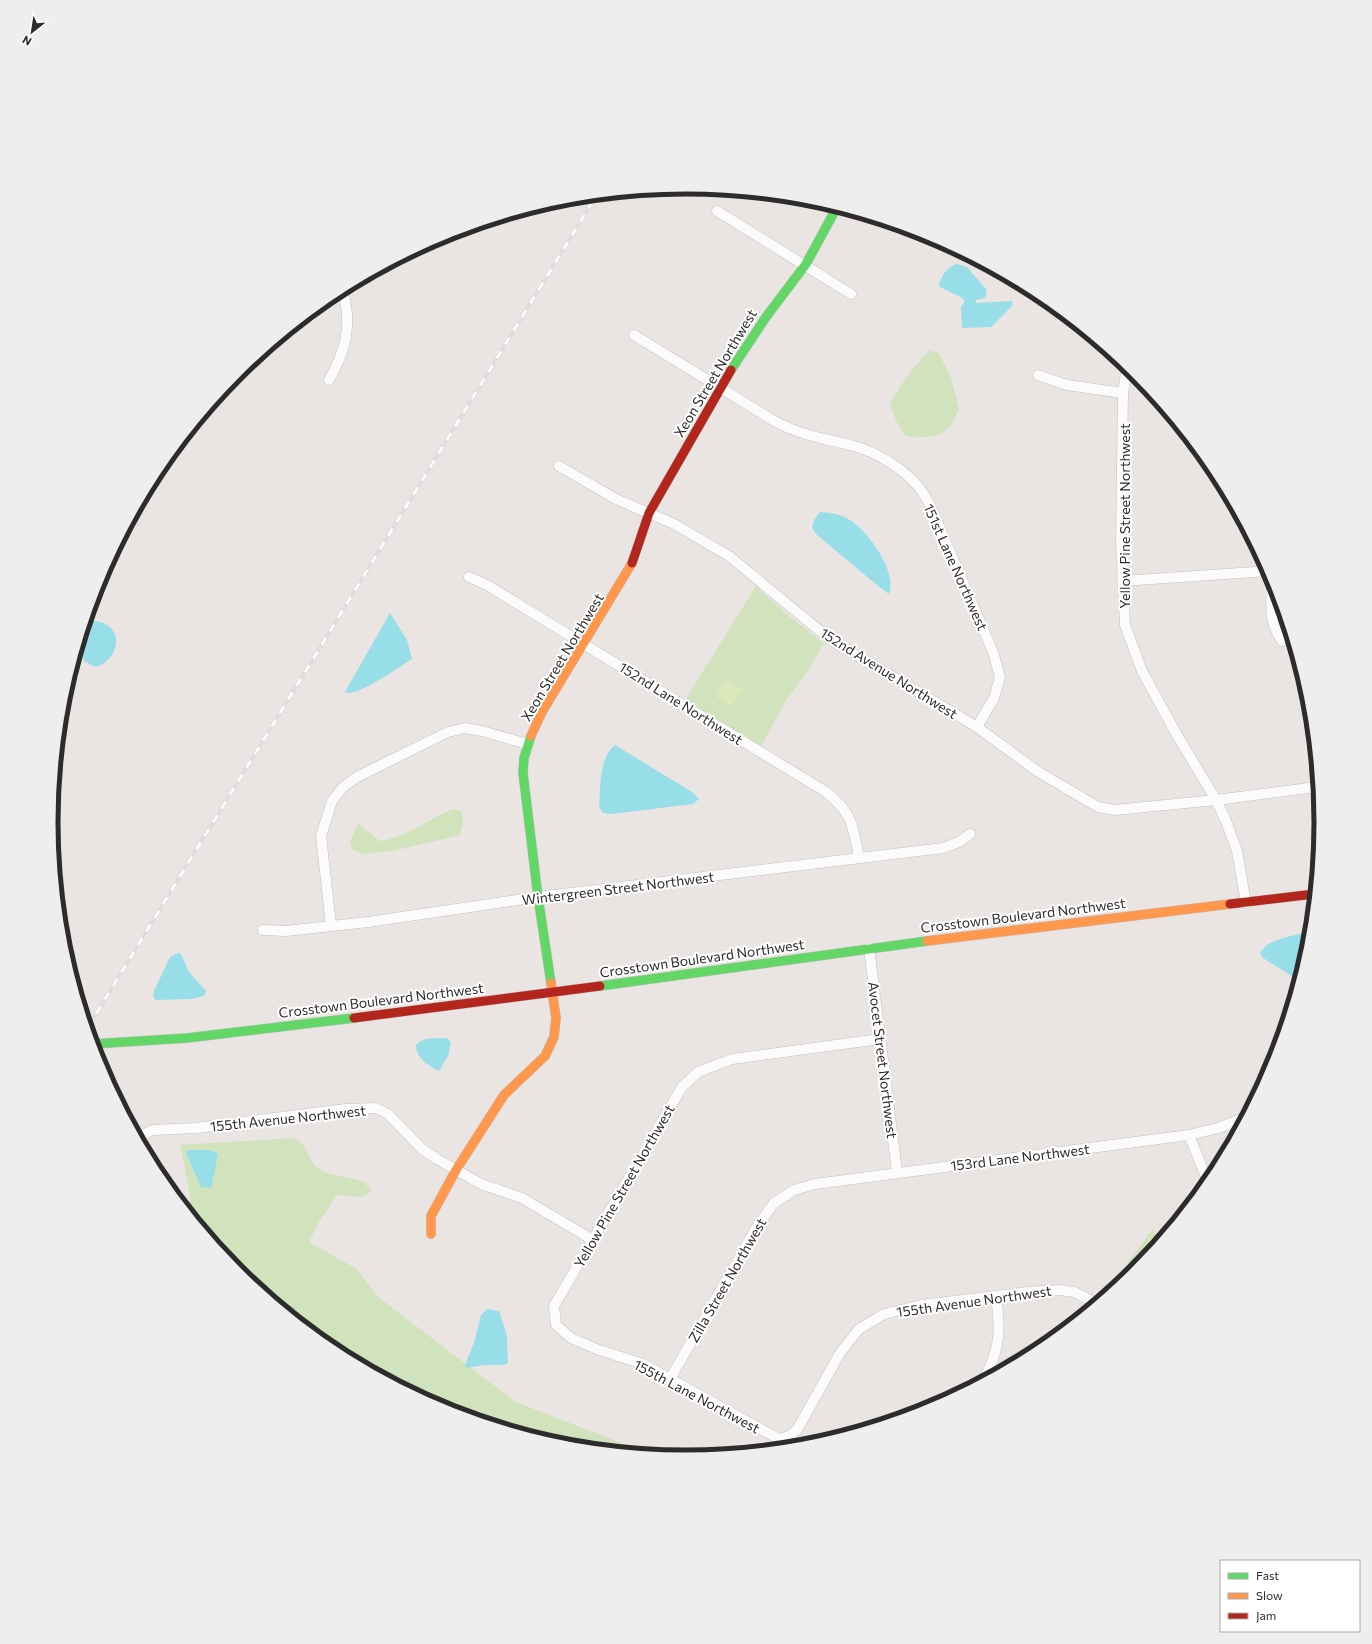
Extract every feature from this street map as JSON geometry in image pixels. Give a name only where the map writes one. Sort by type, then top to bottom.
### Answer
[{"type":"street","points":[[717,211],[806,264],[851,294]]},
{"type":"street","name":"Xeon Street Northwest","points":[[430,1234],[431,1216],[456,1170],[504,1095],[537,1065],[551,1045],[556,1023],[538,897],[523,773],[527,744],[542,712],[616,595],[628,573],[637,552],[649,513],[720,387],[766,317],[806,264],[834,212]]},
{"type":"street","points":[[329,380],[341,360],[347,334],[347,306],[344,296]]},
{"type":"street","name":"151st Lane Northwest","points":[[634,335],[795,432],[856,446],[906,474],[917,486],[930,505],[993,652],[1000,678],[994,698],[977,727]]},
{"type":"street","name":"Yellow Pine Street Northwest","points":[[1126,374],[1123,393],[1122,581],[1125,625],[1142,671],[1177,735],[1216,800],[1237,851],[1246,903]]},
{"type":"street","points":[[1038,376],[1067,385],[1123,393]]},
{"type":"street","name":"152nd Avenue Northwest","points":[[559,466],[616,499],[674,524],[729,556],[831,640],[977,727],[1036,772],[1098,807],[1115,810],[1216,800]]},
{"type":"street","points":[[1122,581],[1261,572]]},
{"type":"street","name":"152nd Lane Northwest","points":[[469,577],[487,585],[820,788],[839,802],[847,813],[853,828],[859,858]]},
{"type":"street","points":[[1272,597],[1272,620],[1274,630],[1282,641]]},
{"type":"street","points":[[331,925],[321,836],[332,801],[343,787],[378,766],[448,732],[465,728],[482,731],[527,744]]},
{"type":"street","points":[[1216,800],[1313,788]]},
{"type":"street","name":"Wintergreen Street Northwest","points":[[263,930],[286,931],[368,922],[538,897],[943,848],[959,842],[970,834]]},
{"type":"street","name":"Crosstown Boulevard Northwest","points":[[99,1044],[186,1038],[552,992],[868,948],[1310,895]]},
{"type":"street","name":"Avocet Street Northwest","points":[[868,948],[897,1172]]},
{"type":"street","name":"Yellow Pine Street Northwest","points":[[554,1319],[554,1306],[682,1087],[698,1072],[732,1059],[880,1039]]},
{"type":"street","name":"155th Avenue Northwest","points":[[142,1135],[153,1130],[196,1128],[346,1109],[376,1108],[388,1114],[422,1149],[456,1170],[481,1184],[522,1198],[593,1240]]},
{"type":"street","name":"153rd Lane Northwest","points":[[794,1190],[815,1184],[897,1172],[1024,1158],[1189,1135],[1218,1128],[1238,1120]]},
{"type":"street","points":[[1189,1135],[1205,1175]]},
{"type":"street","name":"Zilla Street Northwest","points":[[670,1379],[758,1225],[774,1203],[794,1190]]},
{"type":"street","name":"155th Avenue Northwest","points":[[780,1439],[789,1436],[797,1430],[840,1353],[859,1329],[884,1314],[921,1306],[1028,1292],[1060,1290],[1074,1292],[1092,1301]]},
{"type":"street","points":[[985,1374],[997,1350],[999,1316],[996,1297]]},
{"type":"street","name":"155th Lane Northwest","points":[[554,1319],[556,1325],[571,1338],[599,1350],[644,1364],[749,1424],[780,1439]]},
{"type":"green space","points":[[930,350],[939,354],[951,377],[959,409],[951,424],[941,433],[930,437],[906,436],[896,421],[890,403],[908,375]]},
{"type":"green space","points":[[756,586],[785,613],[824,643],[808,671],[785,702],[761,747],[685,700]]},
{"type":"green space","points":[[727,679],[742,689],[731,706],[716,697]]},
{"type":"green space","points":[[453,809],[462,811],[463,824],[460,835],[393,851],[362,854],[352,849],[350,841],[358,824],[380,841],[398,836]]},
{"type":"green space","points":[[295,1138],[304,1146],[314,1165],[327,1173],[363,1181],[372,1191],[362,1197],[337,1195],[320,1220],[309,1242],[357,1269],[378,1297],[516,1402],[634,1448],[604,1445],[563,1438],[523,1429],[484,1417],[408,1385],[372,1366],[337,1344],[272,1294],[242,1266],[214,1236],[190,1206],[190,1195],[180,1145]]},
{"type":"green space","points":[[1153,1229],[1157,1237],[1118,1277]]},
{"type":"water","points":[[957,264],[967,267],[987,290],[985,298],[976,300],[976,303],[1012,301],[1013,305],[991,327],[962,328],[961,307],[965,301],[940,287],[939,284],[946,271]]},
{"type":"water","points":[[820,512],[843,516],[857,525],[865,533],[880,553],[885,564],[891,585],[889,594],[817,535],[812,528],[814,520]]},
{"type":"water","points":[[390,613],[407,640],[412,659],[368,686],[351,693],[345,692]]},
{"type":"water","points":[[93,621],[103,623],[110,627],[115,634],[116,641],[115,649],[111,657],[104,663],[95,667],[84,661],[81,651],[90,623]]},
{"type":"water","points":[[615,745],[692,792],[699,799],[693,804],[612,814],[603,813],[599,807],[601,774],[606,758]]},
{"type":"water","points":[[1304,933],[1295,978],[1263,958],[1260,953],[1269,944],[1289,936]]},
{"type":"water","points":[[178,953],[181,954],[189,972],[206,991],[204,996],[191,999],[155,1000],[153,996],[154,991],[170,957]]},
{"type":"water","points":[[447,1038],[451,1043],[448,1056],[439,1071],[421,1058],[416,1046],[425,1039]]},
{"type":"water","points":[[187,1150],[211,1150],[218,1155],[211,1188],[201,1187],[186,1153]]},
{"type":"water","points":[[487,1309],[499,1311],[507,1336],[508,1363],[504,1365],[484,1365],[467,1368],[465,1365],[475,1340],[481,1315]]},
{"type":"railway","points":[[91,1023],[593,201]]},
{"type":"traffic: fast","points":[[731,370],[766,317],[806,264],[834,212]]},
{"type":"traffic: fast","points":[[531,736],[524,758],[523,773],[538,897],[551,983]]},
{"type":"traffic: fast","points":[[600,986],[927,941]]},
{"type":"traffic: fast","points":[[99,1044],[187,1038],[354,1018]]},
{"type":"traffic: slow","points":[[531,736],[542,712],[632,563]]},
{"type":"traffic: slow","points":[[927,941],[1230,904]]},
{"type":"traffic: slow","points":[[431,1234],[431,1216],[456,1170],[504,1095],[545,1056],[554,1037],[556,1018],[551,983]]},
{"type":"traffic: jam","points":[[632,563],[649,513],[731,370]]},
{"type":"traffic: jam","points":[[1230,904],[1310,894]]},
{"type":"traffic: jam","points":[[354,1018],[600,986]]}]
